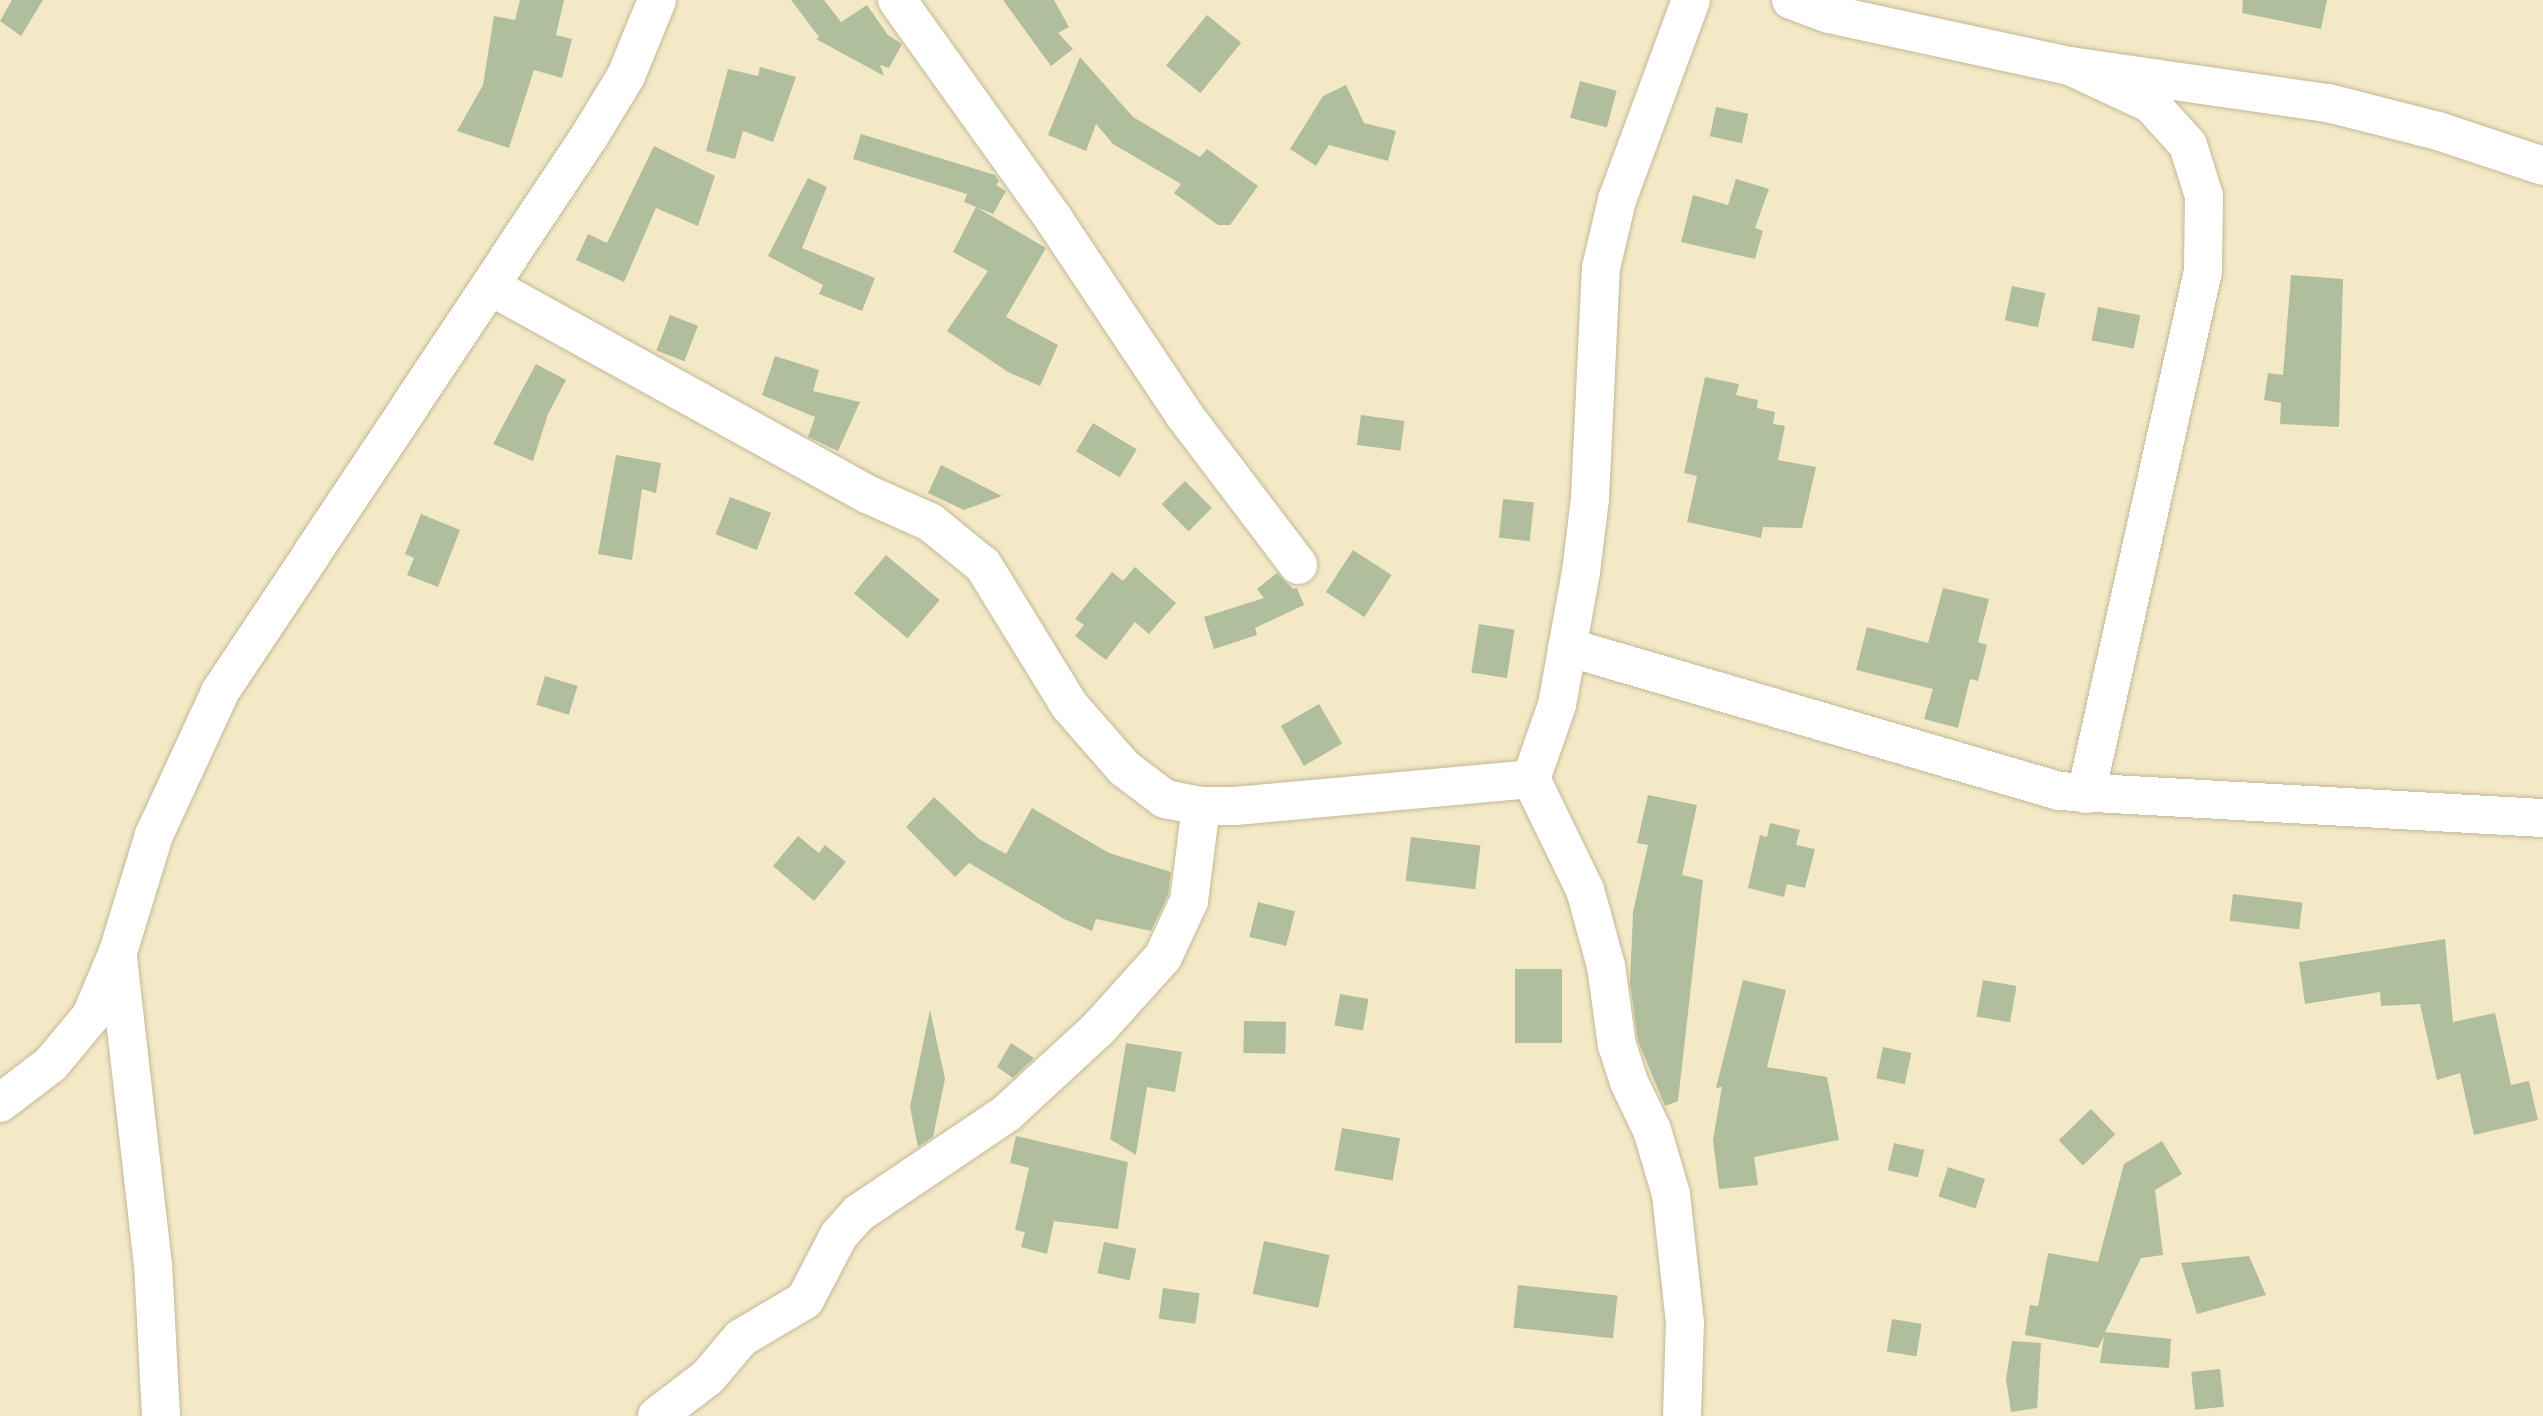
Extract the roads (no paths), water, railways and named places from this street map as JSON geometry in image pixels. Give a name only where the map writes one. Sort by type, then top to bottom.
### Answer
[{"type":"street","points":[[0,1103],[51,1064],[92,1016],[118,952],[154,835],[220,692],[626,76],[657,0]]},
{"type":"street","points":[[897,0],[1055,221],[1209,450],[1298,565]]},
{"type":"street","points":[[1682,1416],[1685,1323],[1671,1194],[1652,1129],[1629,1082],[1617,1046],[1606,966],[1585,890],[1531,779],[1557,705],[1590,499],[1601,268],[1617,200],[1691,0]]},
{"type":"street","points":[[1791,0],[1829,13],[2070,66],[2328,103],[2438,131],[2543,166]]},
{"type":"street","points":[[2070,66],[2151,104],[2188,145],[2204,195],[2203,271],[2086,794]]},
{"type":"street","points":[[490,286],[867,494],[930,522],[983,565],[1069,705],[1124,768],[1165,799],[1202,806],[1531,779]]},
{"type":"street","points":[[1567,647],[1946,760],[2086,794],[2543,818]]},
{"type":"street","points":[[657,1416],[708,1377],[741,1338],[805,1300],[839,1235],[859,1213],[1007,1113],[1098,1029],[1163,957],[1189,901],[1202,806]]},
{"type":"street","points":[[118,952],[153,1263],[161,1416]]}]
